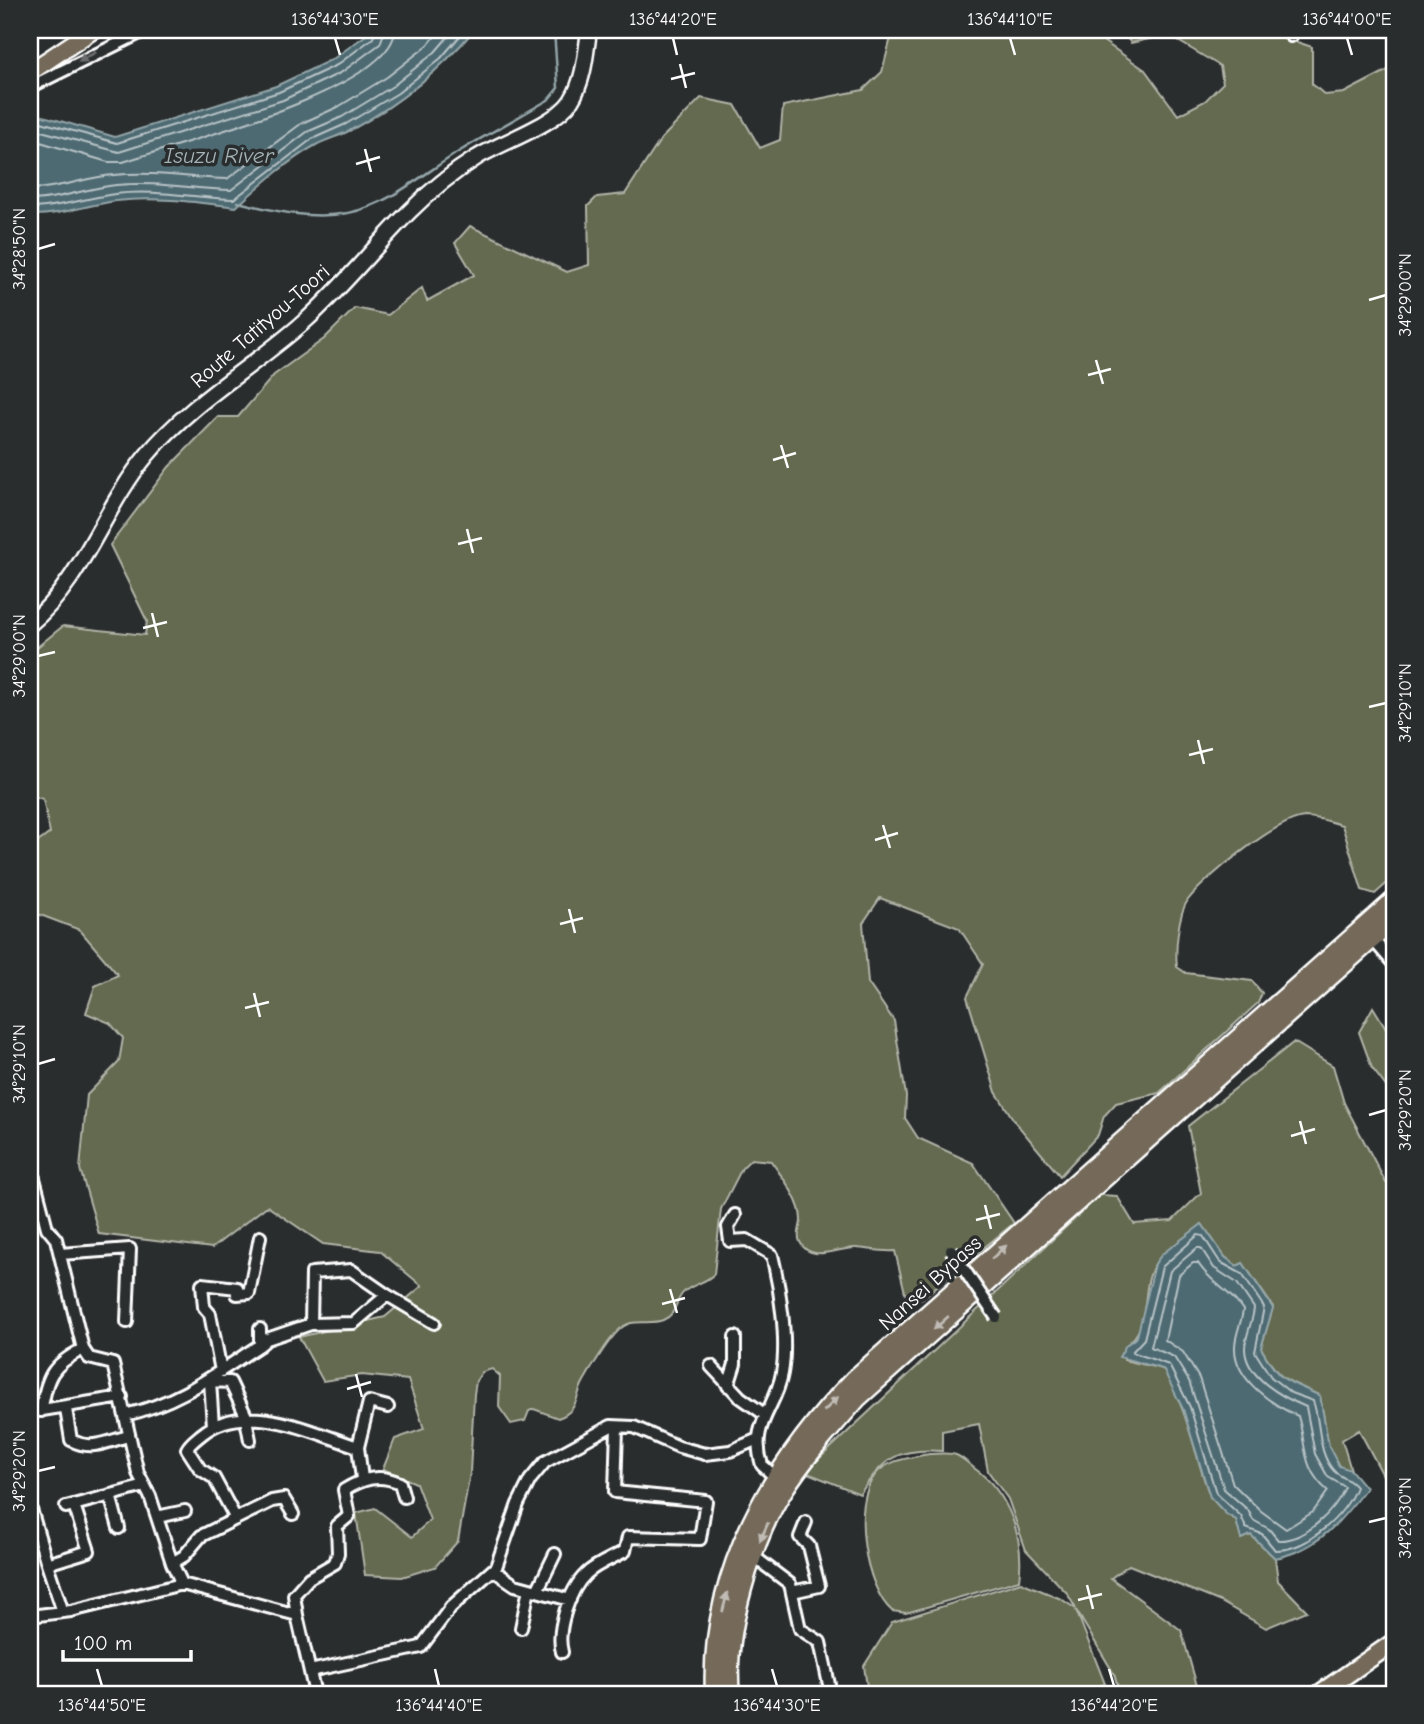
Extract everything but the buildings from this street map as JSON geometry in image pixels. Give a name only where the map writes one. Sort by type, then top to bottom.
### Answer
[{"type":"highway","name":"Nansei Bypass","points":[[730,1694],[734,1629],[752,1556],[782,1491],[857,1398],[1368,933],[1394,901]]},
{"type":"highway","name":"Nansei Bypass","points":[[715,1694],[718,1640],[735,1564],[775,1477],[817,1418],[855,1379],[1368,933],[1394,919]]},
{"type":"main road","points":[[30,72],[93,30]]},
{"type":"main road","name":"Route Tatityou-Toori","points":[[30,624],[54,601],[78,566],[120,493],[167,433],[306,320],[436,188],[476,158],[554,116],[569,104],[579,82],[589,30]]},
{"type":"main road","points":[[1319,1694],[1394,1642]]},
{"type":"street","points":[[30,87],[146,30]]},
{"type":"street","points":[[1368,933],[1394,964]]},
{"type":"street","points":[[30,1163],[47,1228],[57,1239],[83,1349],[89,1359],[113,1364],[122,1397],[128,1437],[172,1563],[182,1584]]},
{"type":"street","points":[[735,1215],[729,1227],[730,1241],[747,1240],[772,1255],[781,1299],[783,1370],[764,1414],[758,1439],[762,1465],[775,1477]]},
{"type":"street","points":[[221,1371],[210,1314],[204,1307],[202,1284],[237,1288],[237,1294],[249,1293],[260,1237]]},
{"type":"street","points":[[60,1254],[130,1249],[127,1322]]},
{"type":"street","points":[[951,1250],[996,1317]]},
{"type":"street","points":[[311,1324],[312,1273],[351,1269],[387,1295],[434,1323]]},
{"type":"street","points":[[125,1415],[151,1409],[210,1381],[267,1339],[311,1324],[354,1323],[387,1295]]},
{"type":"street","points":[[260,1329],[260,1345]]},
{"type":"street","points":[[728,1386],[735,1364],[735,1337]]},
{"type":"street","points":[[33,1414],[48,1376],[61,1360],[83,1349]]},
{"type":"street","points":[[711,1366],[728,1386],[764,1414]]},
{"type":"street","points":[[210,1381],[230,1382],[246,1420],[250,1440]]},
{"type":"street","points":[[210,1381],[212,1426]]},
{"type":"street","points":[[33,1414],[122,1397]]},
{"type":"street","points":[[362,1479],[358,1447],[369,1402],[388,1407]]},
{"type":"street","points":[[65,1409],[71,1440],[82,1446],[94,1446],[128,1437]]},
{"type":"street","points":[[236,1519],[214,1478],[200,1469],[187,1450],[212,1426],[232,1418],[281,1422],[358,1447]]},
{"type":"street","points":[[310,1671],[421,1647],[451,1607],[493,1570],[505,1546],[524,1492],[545,1462],[611,1426],[634,1427],[679,1447],[705,1454],[730,1451],[758,1439]]},
{"type":"street","points":[[562,1652],[558,1639],[570,1600],[585,1574],[625,1550],[628,1537],[700,1539],[706,1500],[615,1492],[617,1427]]},
{"type":"street","points":[[315,1694],[294,1595],[309,1578],[335,1563],[338,1553],[337,1526],[349,1516],[344,1490],[362,1479],[389,1478],[400,1483],[404,1497]]},
{"type":"street","points":[[47,1564],[89,1551],[70,1506],[145,1486]]},
{"type":"street","points":[[110,1495],[119,1528]]},
{"type":"street","points":[[172,1563],[184,1556],[201,1536],[272,1501],[284,1499],[293,1514]]},
{"type":"street","points":[[30,1506],[63,1612]]},
{"type":"street","points":[[157,1517],[185,1511]]},
{"type":"street","points":[[792,1592],[820,1586],[809,1546],[800,1537],[806,1522]]},
{"type":"street","points":[[521,1628],[533,1590],[555,1555]]},
{"type":"street","points":[[752,1556],[790,1584],[800,1629],[820,1642],[831,1694]]},
{"type":"street","points":[[493,1570],[515,1585],[570,1600]]},
{"type":"street","points":[[30,1616],[63,1612],[182,1584],[297,1615]]},
{"type":"green space","points":[[893,30],[1087,30],[1145,70],[1178,115],[1205,101],[1223,83],[1220,66],[1168,35],[1131,43],[1120,30],[1261,30],[1312,47],[1312,84],[1325,95],[1344,93],[1394,67],[1394,877],[1375,894],[1362,890],[1342,825],[1305,817],[1278,827],[1209,878],[1188,900],[1182,914],[1176,951],[1177,967],[1186,973],[1252,981],[1262,993],[1258,1003],[1159,1093],[1116,1103],[1104,1116],[1098,1135],[1060,1176],[1015,1122],[996,1092],[967,997],[983,964],[959,928],[880,898],[863,923],[868,983],[894,1021],[906,1096],[905,1118],[918,1138],[973,1163],[1014,1223],[909,1309],[895,1251],[849,1248],[818,1253],[805,1249],[798,1236],[800,1212],[790,1189],[771,1161],[751,1159],[742,1168],[721,1209],[714,1274],[685,1291],[667,1318],[657,1322],[623,1326],[591,1369],[576,1402],[565,1415],[558,1418],[534,1409],[529,1411],[525,1421],[511,1424],[499,1407],[500,1376],[492,1369],[482,1372],[476,1381],[474,1394],[470,1473],[458,1541],[435,1567],[402,1577],[365,1575],[356,1513],[375,1508],[412,1537],[430,1520],[416,1483],[383,1469],[395,1439],[424,1429],[408,1380],[362,1375],[323,1381],[299,1337],[385,1317],[422,1286],[380,1251],[323,1244],[267,1206],[212,1248],[99,1234],[80,1169],[87,1095],[119,1062],[123,1038],[110,1023],[86,1013],[95,986],[118,975],[80,930],[30,911],[30,848],[50,833],[43,799],[30,795],[30,653],[63,626],[145,635],[147,621],[110,545],[169,467],[218,417],[238,417],[274,375],[324,339],[355,308],[388,315],[422,288],[427,301],[474,275],[455,243],[470,226],[567,272],[589,265],[588,206],[597,197],[625,194],[661,139],[701,98],[735,105],[760,148],[780,140],[783,106],[863,90],[882,72]]},
{"type":"green space","points":[[1373,1007],[1394,1041],[1394,1097],[1372,1068],[1359,1032]]},
{"type":"green space","points":[[1294,1042],[1333,1066],[1344,1103],[1386,1183],[1394,1182],[1394,1496],[1359,1430],[1342,1440],[1351,1470],[1339,1467],[1329,1447],[1320,1396],[1280,1375],[1261,1348],[1273,1307],[1243,1263],[1237,1266],[1225,1257],[1202,1224],[1155,1264],[1150,1274],[1140,1328],[1126,1345],[1124,1360],[1163,1369],[1183,1412],[1212,1498],[1223,1511],[1236,1520],[1241,1539],[1251,1535],[1275,1558],[1278,1581],[1307,1611],[1266,1628],[1221,1602],[1129,1565],[1111,1578],[1181,1630],[1197,1686],[1193,1694],[1120,1694],[1114,1674],[1076,1610],[1105,1684],[1076,1694],[868,1694],[864,1666],[892,1622],[1021,1582],[1061,1599],[1076,1609],[1067,1593],[1026,1550],[1008,1499],[988,1471],[979,1424],[942,1431],[942,1451],[914,1451],[893,1458],[876,1472],[860,1494],[805,1472],[1100,1195],[1117,1196],[1134,1224],[1172,1221],[1201,1193],[1188,1126]]},
{"type":"green space","points":[[929,1454],[958,1456],[997,1490],[1017,1533],[1019,1580],[906,1613],[892,1611],[883,1600],[868,1566],[863,1525],[868,1488],[875,1475],[886,1466]]},
{"type":"water","name":"Isuzu River","points":[[373,30],[474,30],[447,60],[402,98],[351,130],[305,151],[236,207],[146,199],[30,215],[30,112],[115,137],[276,86],[333,59]]},
{"type":"water","points":[[1202,1224],[1225,1257],[1237,1266],[1243,1263],[1273,1308],[1261,1348],[1274,1369],[1285,1380],[1320,1396],[1329,1447],[1339,1466],[1351,1470],[1366,1488],[1338,1523],[1316,1541],[1275,1558],[1251,1535],[1241,1539],[1236,1520],[1226,1514],[1210,1497],[1183,1409],[1163,1369],[1119,1357],[1126,1345],[1137,1337],[1155,1264],[1162,1254]]},
{"type":"waterway","points":[[238,202],[320,216],[348,213],[378,203],[548,100],[558,88],[554,30]]}]
